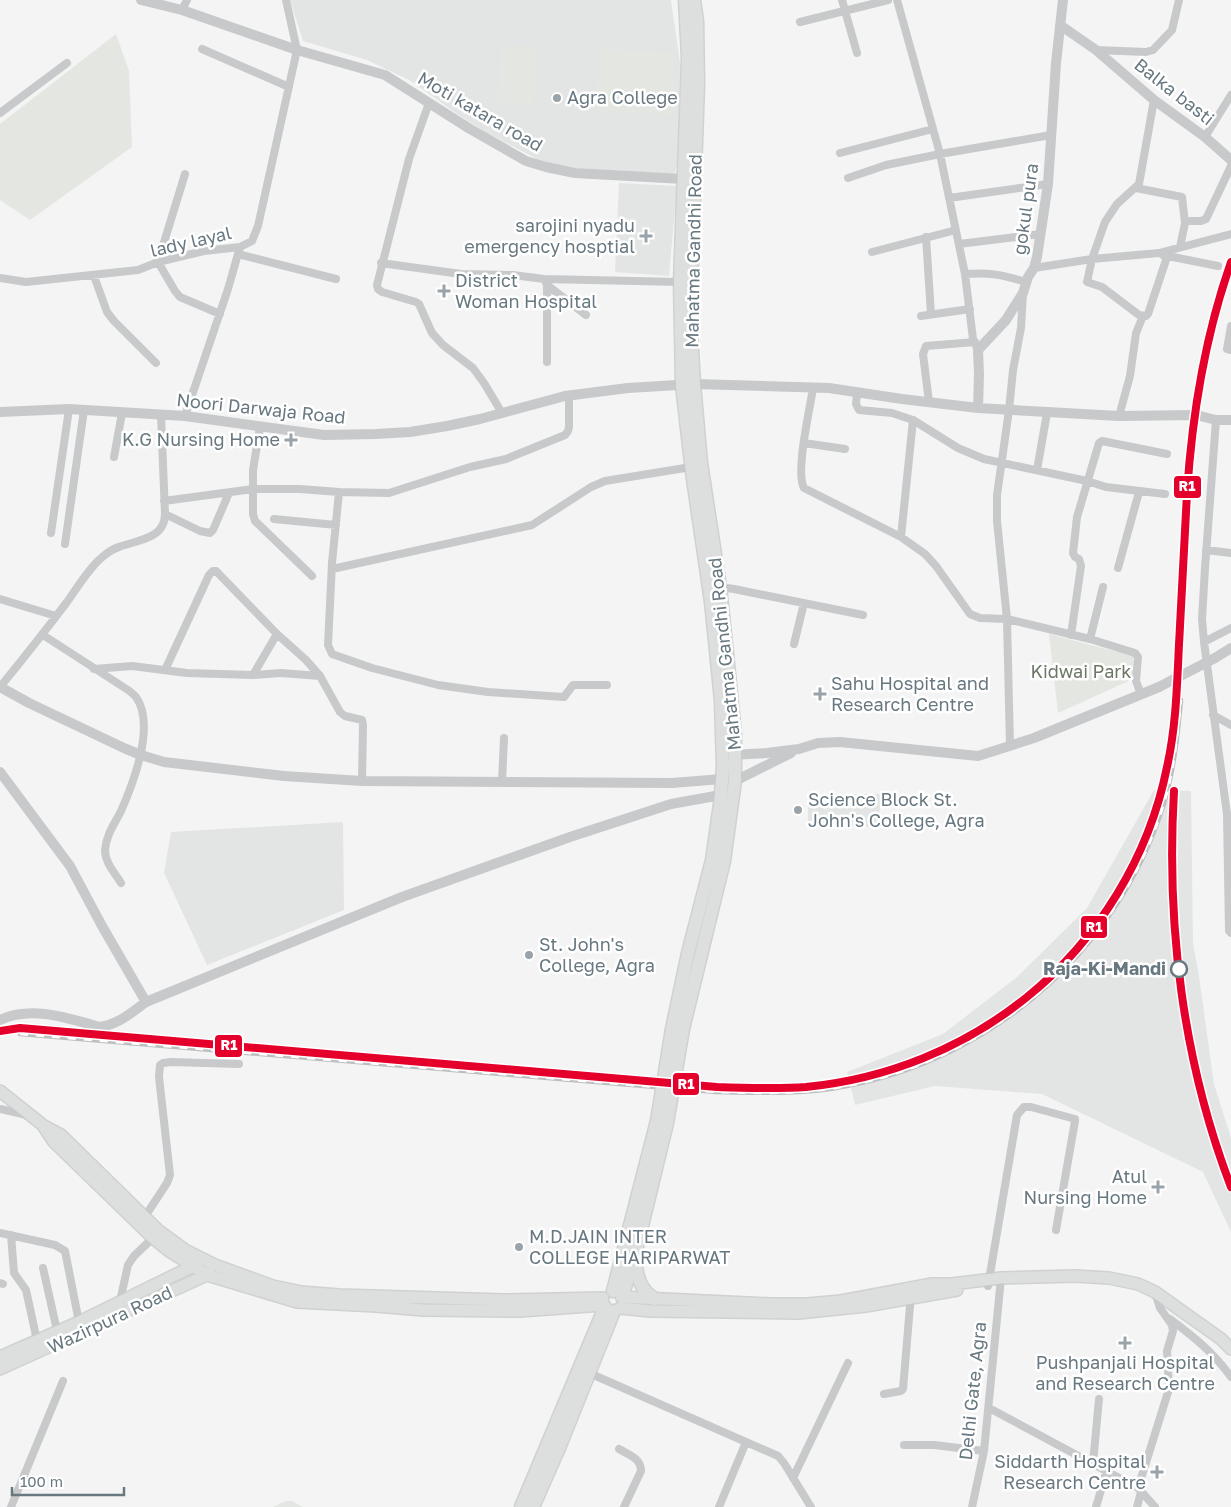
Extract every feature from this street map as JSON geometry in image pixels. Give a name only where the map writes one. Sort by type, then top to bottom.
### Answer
[{"type":"highway","name":"Mahatma Gandhi Road","points":[[521,1507],[612,1302],[635,1256],[662,1122],[678,1029],[688,952],[712,860],[721,794],[721,700],[711,602],[691,467],[688,384],[680,282],[688,57],[685,0]]},
{"type":"highway","name":"Mahatma Gandhi Road","points":[[678,1029],[724,860],[735,781],[735,754],[720,587],[688,384],[698,84],[697,21],[694,0]]},
{"type":"highway","name":"Mahatma Gandhi Road","points":[[533,1507],[589,1372],[612,1302],[662,1122]]},
{"type":"highway","points":[[635,1256],[638,1280],[647,1294],[655,1299]]},
{"type":"main road","points":[[0,1091],[44,1126],[67,1140],[144,1218],[156,1235]]},
{"type":"main road","points":[[44,1126],[54,1142],[114,1198],[156,1235],[197,1262],[207,1276],[297,1302],[423,1310],[520,1310],[655,1299],[799,1313],[911,1293],[1004,1281],[1075,1276],[1109,1278],[1138,1284],[1155,1292],[1221,1339],[1231,1349]]},
{"type":"main road","points":[[197,1262],[215,1265],[273,1286],[301,1292],[339,1295],[612,1302],[650,1310],[759,1308]]},
{"type":"main road","name":"Wazirpura Road","points":[[58,1337],[79,1322],[197,1262]]},
{"type":"main road","name":"Wazirpura Road","points":[[0,1368],[58,1337],[207,1276],[215,1265]]},
{"type":"main road","name":"Wazirpura Road","points":[[0,1357],[39,1346]]},
{"type":"street","name":"Moti katara road","points":[[141,0],[178,6],[297,50],[385,75],[470,129],[518,156],[546,167],[575,173],[683,179]]},
{"type":"street","points":[[178,6],[187,0]]},
{"type":"street","points":[[286,0],[297,50]]},
{"type":"street","points":[[842,0],[857,53]]},
{"type":"street","points":[[800,22],[888,0]]},
{"type":"street","points":[[897,0],[940,154],[965,274],[979,374],[978,408]]},
{"type":"street","name":"gokul pura","points":[[976,346],[1006,320],[1023,293],[1038,257],[1048,184],[1063,0]]},
{"type":"street","name":"Balka basti","points":[[1096,50],[1146,52],[1153,50],[1172,30],[1180,0]]},
{"type":"street","name":"Balka basti","points":[[1060,25],[1096,50],[1154,100],[1205,137],[1230,158]]},
{"type":"street","points":[[202,49],[289,87]]},
{"type":"street","name":"lady layal","points":[[0,278],[26,282],[138,270],[158,262],[213,249],[239,250],[252,241],[256,234],[297,50]]},
{"type":"street","points":[[0,113],[67,63]]},
{"type":"street","points":[[1205,137],[1231,96]]},
{"type":"street","points":[[1143,316],[1102,287],[1087,282],[1092,259],[1105,222],[1113,209],[1140,182],[1154,100]]},
{"type":"street","points":[[430,102],[409,158],[377,285],[378,289],[382,292],[419,304],[432,333],[443,345],[473,368],[484,382],[502,413]]},
{"type":"street","points":[[840,153],[933,129]]},
{"type":"street","points":[[848,178],[886,165],[1051,136]]},
{"type":"street","points":[[1185,221],[1201,222],[1206,219],[1230,158]]},
{"type":"street","points":[[185,174],[158,262],[180,297],[220,314]]},
{"type":"street","points":[[949,198],[1048,184]]},
{"type":"street","points":[[1136,188],[1182,197],[1185,221],[1180,247]]},
{"type":"street","points":[[872,252],[956,230]]},
{"type":"street","points":[[959,244],[1041,234]]},
{"type":"street","points":[[1034,268],[1092,259],[1159,253],[1231,234]]},
{"type":"street","points":[[926,237],[931,314]]},
{"type":"street","points":[[184,416],[220,314],[239,250],[336,279]]},
{"type":"street","points":[[1159,253],[1168,257],[1218,266]]},
{"type":"street","points":[[1119,416],[1130,376],[1136,333],[1143,316],[1148,314],[1168,257]]},
{"type":"street","points":[[381,264],[461,274],[513,275],[546,282],[680,282]]},
{"type":"street","points":[[965,274],[984,272],[1000,274],[1026,282]]},
{"type":"street","points":[[94,276],[102,301],[111,317],[156,363]]},
{"type":"street","points":[[546,282],[586,315]]},
{"type":"street","points":[[546,282],[547,362]]},
{"type":"street","points":[[1010,746],[1007,619],[997,495],[1013,370],[1021,328],[1023,293]]},
{"type":"street","points":[[921,316],[970,309]]},
{"type":"street","points":[[1231,326],[1227,349],[1231,350]]},
{"type":"street","points":[[929,402],[923,354],[926,346],[976,346]]},
{"type":"street","name":"Noori Darwaja Road","points":[[0,412],[69,409],[184,416],[324,435],[376,434],[410,432],[446,426],[569,395],[628,388],[688,384],[829,388],[978,408],[1119,416],[1196,415],[1216,420],[1231,420]]},
{"type":"street","points":[[813,388],[800,480],[804,488],[901,536],[925,554],[936,566],[970,614],[980,618],[1007,619],[1090,639],[1137,654],[1136,681],[1141,694]]},
{"type":"street","points":[[857,392],[856,404],[858,410],[892,414],[913,420],[958,448],[973,455],[1001,463],[1088,481],[1106,487],[1165,494]]},
{"type":"street","points":[[164,501],[253,489],[300,489],[376,494],[401,490],[470,467],[506,459],[565,435],[569,427],[569,395]]},
{"type":"street","points":[[52,533],[69,409]]},
{"type":"street","points":[[65,544],[84,410]]},
{"type":"street","points":[[114,457],[122,413]]},
{"type":"street","points":[[1037,470],[1047,413]]},
{"type":"street","points":[[161,415],[165,514],[162,526],[150,538],[117,547],[97,562],[43,635],[0,687],[29,703],[141,755],[176,764],[362,782],[688,782],[722,779]]},
{"type":"street","points":[[901,536],[913,420]]},
{"type":"street","points":[[1216,420],[1202,619],[1212,715],[1229,814],[1229,931],[1231,933]]},
{"type":"street","points":[[260,427],[253,470],[253,514],[255,521],[312,576]]},
{"type":"street","points":[[1071,635],[1081,566],[1079,559],[1073,553],[1077,517],[1100,441],[1167,454]]},
{"type":"street","points":[[804,443],[845,449]]},
{"type":"street","points":[[332,569],[532,525],[591,487],[605,481],[691,467]]},
{"type":"street","points":[[339,492],[328,645],[332,654],[372,668],[438,685],[488,692],[564,697],[572,685],[607,685]]},
{"type":"street","points":[[1118,568],[1139,492]]},
{"type":"street","points":[[165,514],[200,531],[210,532],[228,493]]},
{"type":"street","points":[[274,519],[336,525]]},
{"type":"street","points":[[1206,550],[1231,554]]},
{"type":"street","points":[[165,670],[209,575],[216,571],[277,634],[306,660],[320,676],[340,712],[345,716],[359,719],[363,722],[362,782]]},
{"type":"street","points":[[720,587],[863,615]]},
{"type":"street","points":[[1090,639],[1103,587]]},
{"type":"street","points":[[0,600],[56,616]]},
{"type":"street","points":[[794,644],[804,603]]},
{"type":"street","points":[[1204,642],[1231,628]]},
{"type":"street","points":[[253,675],[277,634]]},
{"type":"street","points":[[43,635],[128,690],[136,697],[141,706],[143,720],[141,755],[128,794],[109,834],[105,850],[108,864],[121,883]]},
{"type":"street","points":[[735,781],[799,749],[818,743],[840,742],[978,756],[1095,714],[1159,687],[1231,648]]},
{"type":"street","points":[[94,668],[132,666],[187,673],[253,675],[281,673],[320,676]]},
{"type":"street","points":[[1212,715],[1231,725]]},
{"type":"street","points":[[502,782],[504,738]]},
{"type":"street","points":[[722,755],[799,749]]},
{"type":"street","points":[[0,772],[70,866],[146,1002]]},
{"type":"street","points":[[688,782],[692,800]]},
{"type":"street","points":[[0,1020],[11,1014],[37,1012],[100,1027],[121,1021],[146,1002],[402,897],[570,837],[671,804],[721,794]]},
{"type":"street","points":[[144,1218],[167,1183],[170,1175],[159,1077],[160,1066],[163,1063],[171,1062],[239,1064]]},
{"type":"street","points":[[988,1283],[1017,1116],[1024,1106],[1074,1119],[1075,1121],[1056,1230]]},
{"type":"street","points":[[0,1109],[33,1116]]},
{"type":"street","points":[[0,1233],[55,1244],[65,1251],[79,1322]]},
{"type":"street","points":[[11,1235],[14,1273],[26,1290],[39,1346]]},
{"type":"street","points":[[120,1301],[128,1265],[134,1256],[156,1235]]},
{"type":"street","points":[[43,1268],[58,1337]]},
{"type":"street","name":"Delhi Gate, Agra","points":[[972,1507],[984,1451],[1004,1281]]},
{"type":"street","points":[[1137,1507],[1140,1490],[1168,1393],[1167,1351],[1173,1331],[1172,1325],[1160,1308],[1155,1292]]},
{"type":"street","points":[[884,1394],[903,1389],[911,1293]]},
{"type":"street","points":[[1168,1318],[1199,1341],[1224,1367],[1231,1378]]},
{"type":"street","points":[[793,1478],[848,1363]]},
{"type":"street","points":[[589,1372],[778,1456],[811,1507]]},
{"type":"street","points":[[12,1507],[63,1381]]},
{"type":"street","points":[[1093,1463],[1099,1399]]},
{"type":"street","points":[[989,1408],[1107,1470],[1140,1490],[1155,1507]]},
{"type":"street","points":[[719,1507],[746,1442]]},
{"type":"street","points":[[904,1445],[934,1445],[984,1451]]},
{"type":"street","points":[[619,1449],[638,1460],[641,1464],[641,1471],[624,1507]]},
{"type":"street","points":[[1096,1507],[1107,1470]]},
{"type":"shaded area","name":"Agra College","points":[[290,0],[671,0],[680,63],[678,159],[675,174],[577,168],[543,162],[485,132],[411,81],[367,60],[303,41]]},
{"type":"shaded area","points":[[619,183],[677,186],[669,276],[615,272]]},
{"type":"shaded area","points":[[1154,790],[1191,791],[1193,943],[1214,1084],[1231,1138],[1231,1232],[1203,1172],[1042,1094],[935,1086],[855,1105],[847,1072],[943,1034],[1017,977],[1087,908]]},
{"type":"shaded area","points":[[808,794],[881,794],[878,827],[808,824]]},
{"type":"shaded area","points":[[343,822],[344,910],[207,965],[164,873],[171,832]]},
{"type":"green space","points":[[116,34],[129,71],[132,147],[30,220],[0,200],[0,124]]},
{"type":"green space","points":[[501,45],[536,47],[533,104],[498,102]]},
{"type":"green space","points":[[599,49],[675,53],[672,115],[596,111]]},
{"type":"green space","name":"Kidwai Park","points":[[1049,634],[1133,656],[1133,679],[1058,713]]},
{"type":"green space","points":[[286,1501],[292,1501],[303,1507],[273,1507]]},
{"type":"railway","points":[[20,1034],[716,1092],[782,1093],[815,1091],[847,1086],[903,1071],[955,1049],[1004,1020],[1049,984],[1088,944],[1121,898],[1148,847],[1170,781],[1181,700]]},
{"type":"transit line","name":"R1","points":[[0,1031],[20,1028],[717,1087],[773,1088],[806,1087],[836,1083],[866,1077],[895,1068],[951,1046],[1003,1015],[1053,974],[1098,923],[1134,864],[1148,833],[1159,800],[1170,752],[1177,691],[1187,493],[1192,435],[1207,347],[1231,262]]},
{"type":"transit line","name":"R1","points":[[1174,791],[1172,841],[1173,892],[1182,992],[1190,1042],[1201,1091],[1214,1140],[1231,1187]]},
{"type":"place","name":"Agra College","points":[[557,98]]},
{"type":"place","name":"sarojini nyadu emergency hosptial","points":[[646,236]]},
{"type":"place","name":"District Woman Hospital","points":[[444,291]]},
{"type":"place","name":"K.G Nursing Home","points":[[291,440]]},
{"type":"place","name":"Sahu Hospital and Research Centre","points":[[820,694]]},
{"type":"place","name":"Science Block St. John's College, Agra","points":[[798,810]]},
{"type":"place","name":"St. John's College, Agra","points":[[529,955]]},
{"type":"place","name":"Raja-Ki-Mandi","points":[[1179,969]]},
{"type":"place","name":"Atul Nursing Home","points":[[1158,1187]]},
{"type":"place","name":"M.D.JAIN INTER COLLEGE HARIPARWAT","points":[[519,1247]]},
{"type":"place","name":"Pushpanjali Hospital and Research Centre","points":[[1125,1343]]},
{"type":"place","name":"Siddarth Hospital Research Centre","points":[[1157,1472]]}]
